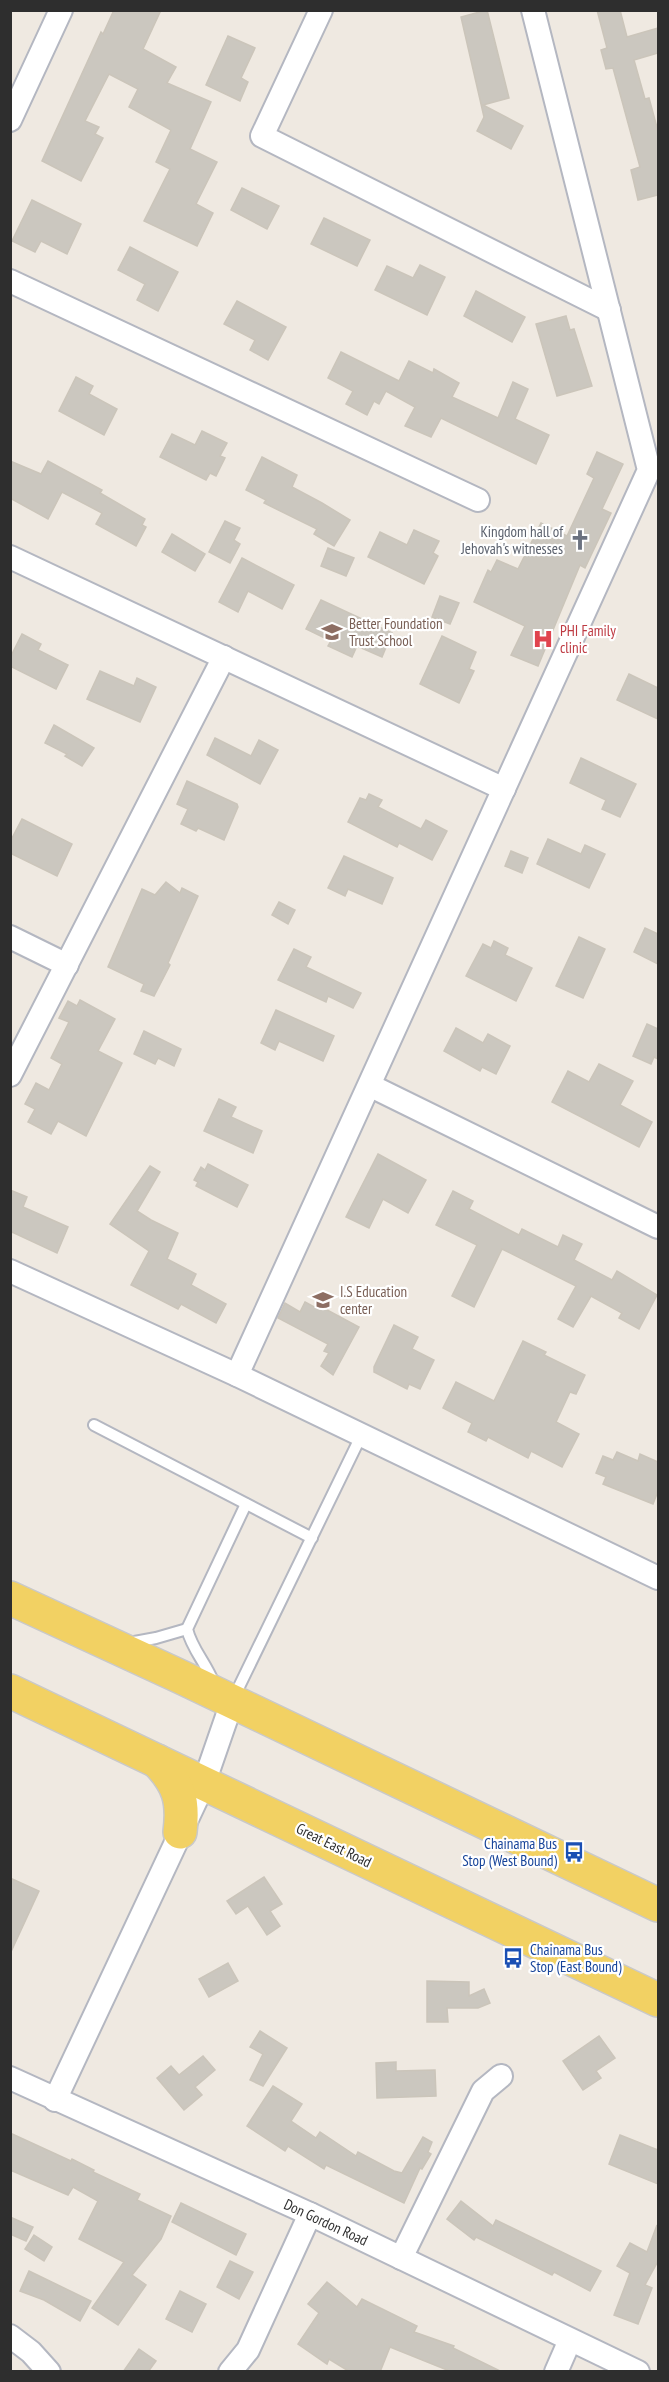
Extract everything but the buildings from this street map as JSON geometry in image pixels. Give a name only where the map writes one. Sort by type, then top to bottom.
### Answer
[{"type":"main road","points":[[10,1599],[658,1905]]},
{"type":"main road","name":"Great East Road","points":[[10,1690],[658,2000]]},
{"type":"main road","points":[[155,1760],[169,1774],[179,1793],[183,1812],[180,1832]]},
{"type":"main road","points":[[180,1832],[210,1812],[247,1803]]},
{"type":"street","points":[[10,120],[61,10]]},
{"type":"street","points":[[321,10],[262,136],[609,310]]},
{"type":"street","points":[[237,1375],[371,1086],[650,470],[533,10]]},
{"type":"street","points":[[10,281],[478,500]]},
{"type":"street","points":[[10,557],[504,789]]},
{"type":"street","points":[[10,1075],[224,657]]},
{"type":"street","points":[[10,937],[67,965]]},
{"type":"street","points":[[371,1086],[658,1227]]},
{"type":"street","points":[[10,1271],[237,1375],[658,1578]]},
{"type":"street","points":[[55,2100],[204,1783],[225,1699]]},
{"type":"street","points":[[401,2258],[483,2091],[501,2076]]},
{"type":"street","name":"Don Gordon Road","points":[[10,2078],[310,2214],[638,2372]]},
{"type":"street","points":[[230,2372],[248,2350],[310,2214]]},
{"type":"street","points":[[10,2336],[31,2352],[49,2372]]},
{"type":"street","points":[[556,2372],[570,2340]]},
{"type":"lane","points":[[94,1425],[312,1538]]},
{"type":"lane","points":[[225,1699],[312,1538],[362,1436]]},
{"type":"lane","points":[[225,1699],[190,1642],[187,1629],[246,1504]]},
{"type":"lane","points":[[112,1646],[156,1638],[187,1629]]},
{"type":"place","name":"Kingdom hall of Jehovah's witnesses","points":[[580,540]]},
{"type":"place","name":"Better Foundation Trust School","points":[[332,632]]},
{"type":"place","name":"PHI Family clinic","points":[[543,639]]},
{"type":"place","name":"I.S Education center","points":[[323,1300]]},
{"type":"place","name":"Chainama Bus Stop (West Bound)","points":[[574,1852]]},
{"type":"place","name":"Chainama Bus Stop (East Bound)","points":[[513,1958]]}]
